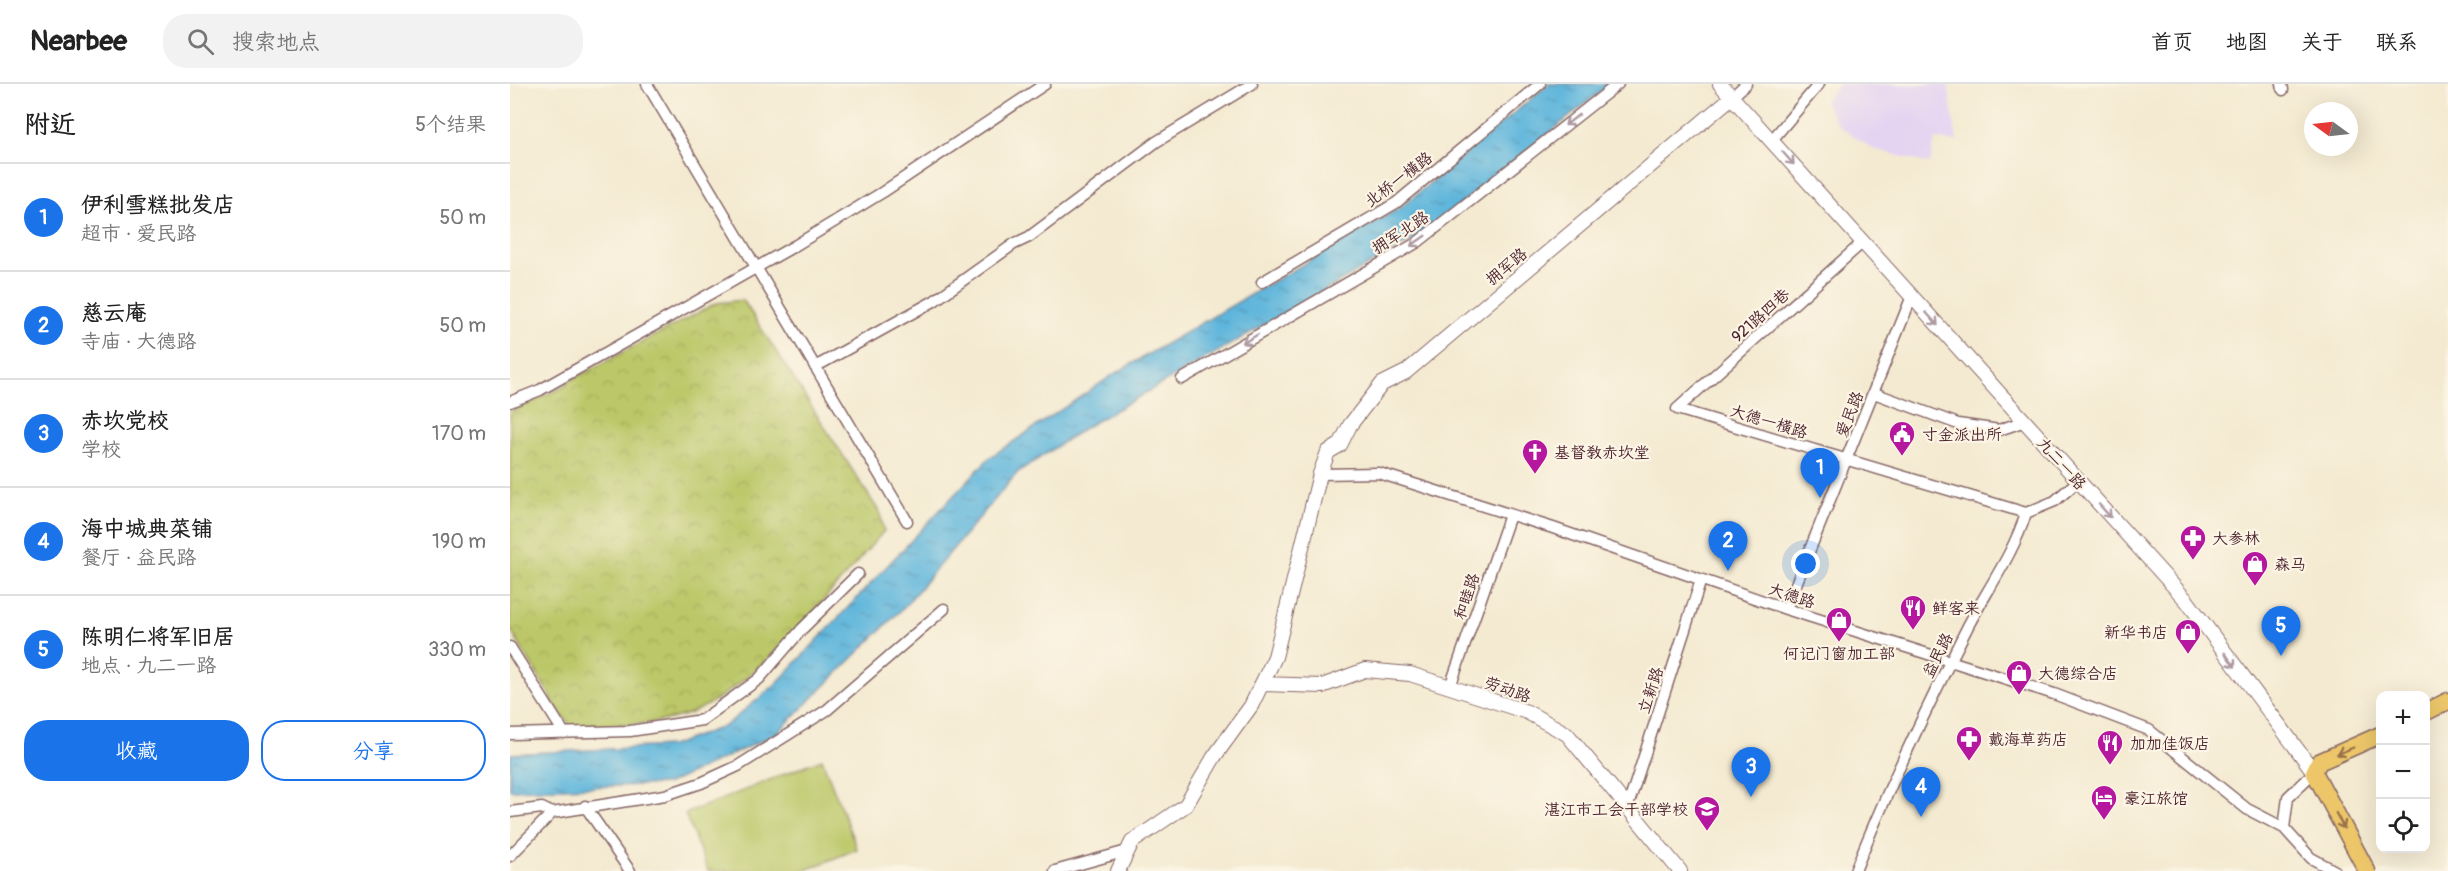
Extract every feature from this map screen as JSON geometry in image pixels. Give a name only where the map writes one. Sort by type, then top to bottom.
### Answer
[{"type":"main road","points":[[2430,710],[2448,700]]},
{"type":"main road","points":[[2314,772],[2319,762],[2376,737]]},
{"type":"main road","name":"九二一路","points":[[2314,772],[2367,871]]},
{"type":"street","points":[[647,84],[907,521]]},
{"type":"street","points":[[510,402],[540,390],[755,268],[883,192],[1045,84]]},
{"type":"street","points":[[815,367],[934,301],[1014,244],[1029,237],[1156,142],[1252,84]]},
{"type":"street","name":"北桥一横路","points":[[1262,282],[1396,203],[1540,84]]},
{"type":"street","name":"拥军北路","points":[[1182,379],[1418,242],[1618,84]]},
{"type":"street","name":"九二一路","points":[[1720,84],[2187,601],[2314,772]]},
{"type":"street","points":[[1732,97],[1746,84]]},
{"type":"street","points":[[1772,140],[1819,84]]},
{"type":"street","name":"拥军路","points":[[1127,850],[1132,842],[1186,805],[1214,757],[1251,706],[1275,657],[1320,474],[1328,452],[1340,445],[1350,425],[1382,384],[1406,372],[1732,97]]},
{"type":"street","name":"921路四巷","points":[[1677,409],[1863,242]]},
{"type":"street","name":"爱民路","points":[[1786,609],[1912,296]]},
{"type":"street","points":[[1874,393],[1958,424],[1999,430],[2025,421]]},
{"type":"street","name":"大德一横路","points":[[1677,409],[2026,513]]},
{"type":"street","name":"大德路","points":[[1320,474],[1379,473],[1786,609],[2054,694],[2149,730],[2247,809],[2284,828]]},
{"type":"street","points":[[2026,513],[2055,501],[2078,481]]},
{"type":"street","name":"益民路","points":[[1855,871],[1908,746],[2021,527],[2026,513]]},
{"type":"street","name":"和睦路","points":[[1450,687],[1510,515]]},
{"type":"street","points":[[510,734],[630,731],[702,720],[759,679],[802,629],[858,574]]},
{"type":"street","name":"立新路","points":[[1627,809],[1701,580]]},
{"type":"street","points":[[510,856],[552,813],[665,795],[701,783],[738,766],[827,710],[944,609]]},
{"type":"street","points":[[510,646],[564,733]]},
{"type":"street","name":"劳动路","points":[[1262,684],[1322,686],[1365,670],[1410,674],[1527,712],[1567,734],[1680,871]]},
{"type":"street","points":[[2314,772],[2288,796],[2284,828],[2311,858],[2335,871]]},
{"type":"street","points":[[585,806],[630,871]]},
{"type":"street","points":[[510,812],[542,808],[552,813]]},
{"type":"street","points":[[1055,871],[1127,850]]},
{"type":"street","points":[[1118,871],[1127,850]]},
{"type":"shaded area","points":[[1839,84],[1948,84],[1957,142],[1935,139],[1930,164],[1873,149],[1838,125],[1824,101]]},
{"type":"green space","points":[[743,300],[880,513],[884,531],[792,635],[738,684],[711,703],[685,715],[657,722],[571,726],[562,716],[510,629],[510,412],[567,385],[567,382],[716,303]]},
{"type":"green space","points":[[822,759],[857,849],[803,871],[708,871],[685,814]]},
{"type":"water","points":[[1549,84],[1610,84],[1423,234],[1086,427],[1018,472],[904,607],[776,734],[668,784],[510,790],[510,754],[671,746],[725,726],[775,685],[989,458],[1116,373],[1400,208]]},
{"type":"place","name":"寸金派出所","points":[[1902,457]]},
{"type":"place","name":"基督教赤坎堂","points":[[1535,475]]},
{"type":"place","name":"伊利雪糕批发店","points":[[1820,498]]},
{"type":"place","name":"大参林","points":[[2193,561]]},
{"type":"place","name":"慈云庵","points":[[1728,571]]},
{"type":"place","name":"森马","points":[[2255,587]]},
{"type":"place","name":"鲜客来","points":[[1913,631]]},
{"type":"place","name":"何记门窗加工部","points":[[1839,643]]},
{"type":"place","name":"新华书店","points":[[2188,655]]},
{"type":"place","name":"陈明仁将军旧居","points":[[2281,656]]},
{"type":"place","name":"大德综合店","points":[[2019,696]]},
{"type":"place","name":"戴海草药店","points":[[1969,762]]},
{"type":"place","name":"加加佳饭店","points":[[2110,766]]},
{"type":"place","name":"赤坎党校","points":[[1751,797]]},
{"type":"place","name":"海中城典菜铺","points":[[1921,817]]},
{"type":"place","name":"豪江旅馆","points":[[2104,821]]},
{"type":"place","name":"湛江市工会干部学校","points":[[1707,832]]}]
